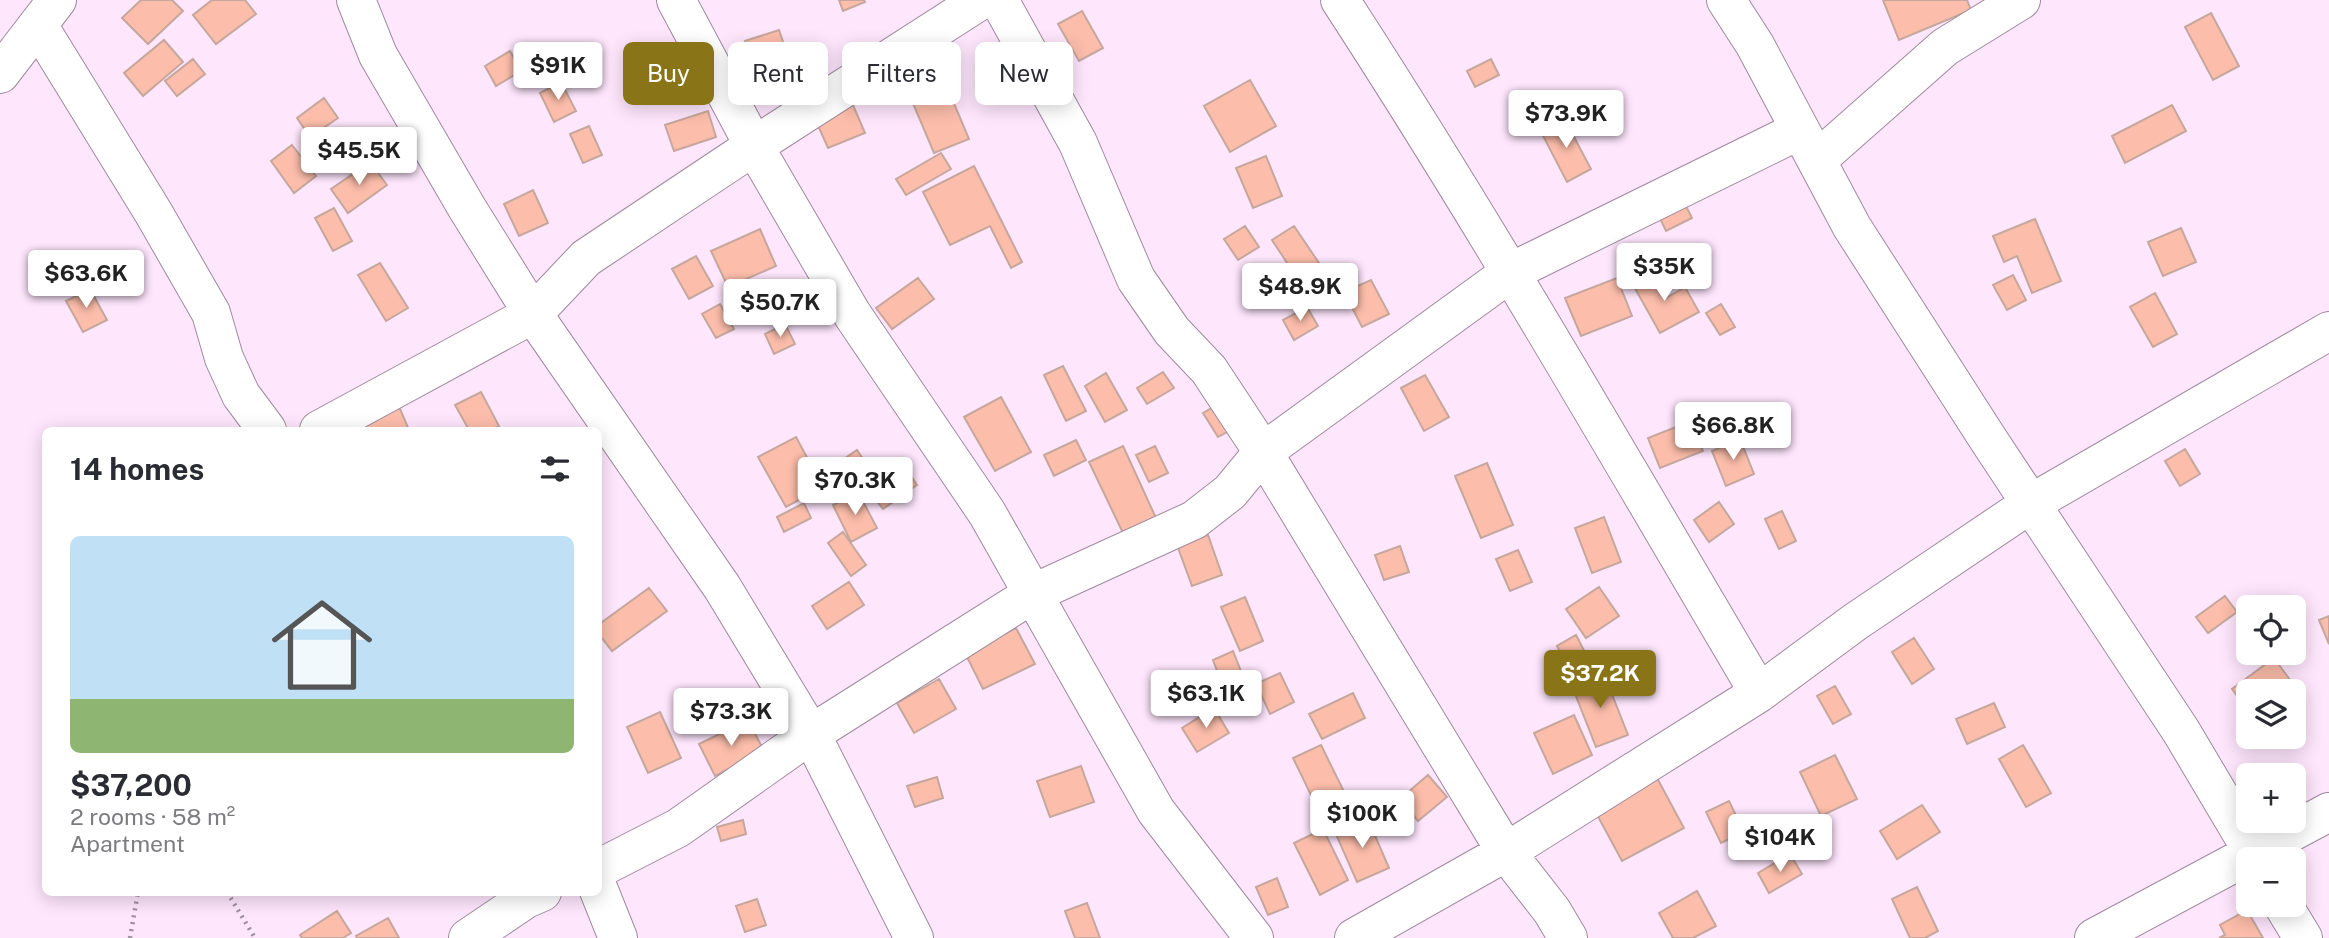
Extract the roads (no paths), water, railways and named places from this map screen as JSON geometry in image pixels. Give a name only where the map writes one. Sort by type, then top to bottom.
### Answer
[{"type":"street","points":[[356,0],[378,55],[467,208],[533,314],[722,587],[811,734],[914,938]]},
{"type":"street","points":[[676,0],[754,145],[852,314],[987,513],[1156,811],[1254,938]]},
{"type":"street","points":[[325,427],[533,314],[586,258],[754,145],[981,0]]},
{"type":"street","points":[[999,0],[1078,142],[1136,279],[1172,331],[1209,370],[1263,452],[1506,852],[1552,911],[1568,938]]},
{"type":"street","points":[[1340,0],[1511,272],[1759,694]]},
{"type":"street","points":[[1726,0],[1755,45],[1852,227],[2030,504],[2181,731],[2250,847]]},
{"type":"street","points":[[602,867],[678,828],[811,734],[1034,593],[1194,520],[1230,492],[1263,452],[1511,272],[1808,145],[1945,47],[2021,0]]},
{"type":"street","points":[[0,74],[48,8],[153,212],[211,313],[224,358],[241,395],[265,427]]},
{"type":"street","points":[[1354,938],[1506,852],[1759,694],[1855,622],[2030,504],[2329,331]]},
{"type":"street","points":[[2270,847],[2329,812]]},
{"type":"street","points":[[2094,938],[2236,866]]},
{"type":"street","points":[[468,938],[533,896]]},
{"type":"street","points":[[601,896],[618,938]]},
{"type":"street","points":[[2290,917],[2303,938]]}]
